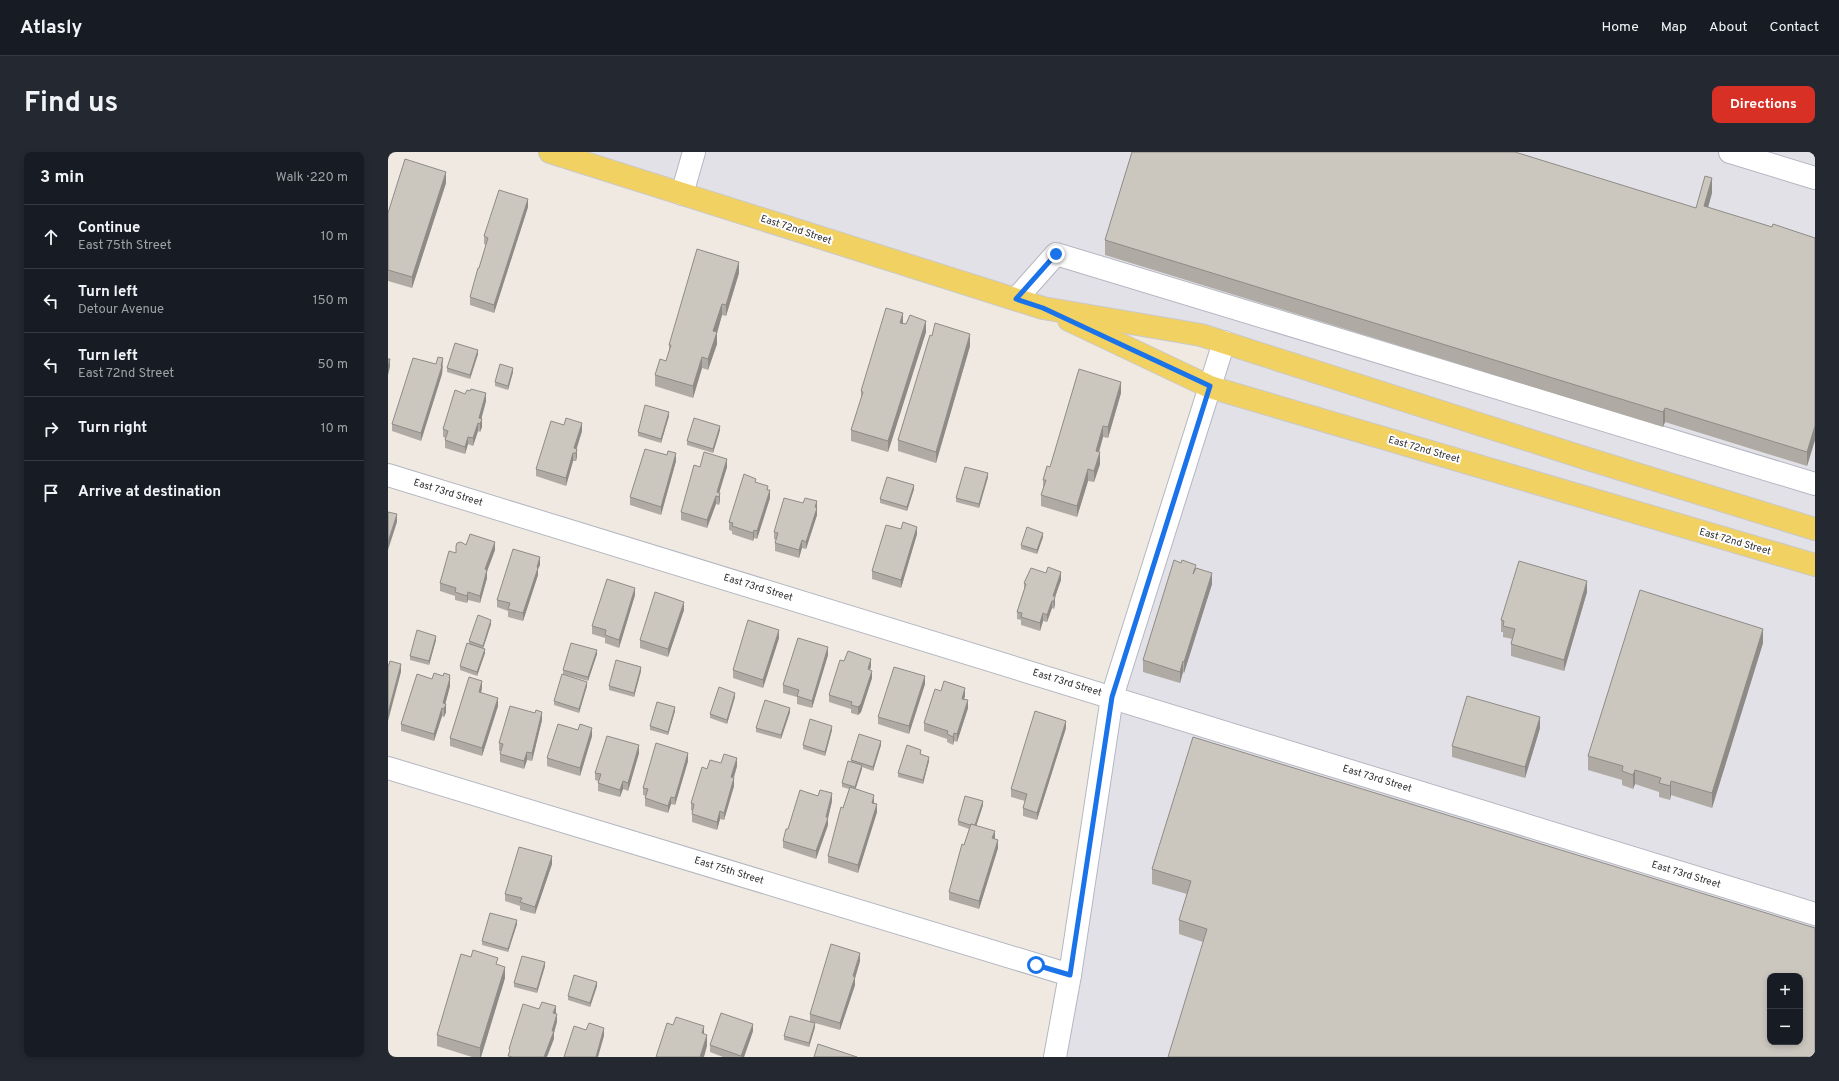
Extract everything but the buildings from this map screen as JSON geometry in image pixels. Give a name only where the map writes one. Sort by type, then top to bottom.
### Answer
[{"type":"main road","name":"East 72nd Street","points":[[550,152],[1043,308],[1210,386],[1815,565]]},
{"type":"main road","name":"East 72nd Street","points":[[1043,308],[1201,335],[1581,457],[1815,528]]},
{"type":"street","points":[[682,194],[694,152]]},
{"type":"street","points":[[1730,152],[1815,178]]},
{"type":"street","points":[[1016,299],[1056,254],[1815,484]]},
{"type":"street","points":[[1055,1057],[1070,975],[1112,697],[1224,342]]},
{"type":"street","name":"East 73rd Street","points":[[388,475],[1815,914]]},
{"type":"street","name":"East 75th Street","points":[[388,768],[1070,975]]},
{"type":"shaded area","points":[[550,152],[1815,152],[1815,1057],[1055,1057],[1112,697],[1224,342],[1060,316]]},
{"type":"route","points":[[1036,965],[1070,975],[1112,697],[1210,386],[1043,308],[1016,299],[1056,254]]}]
